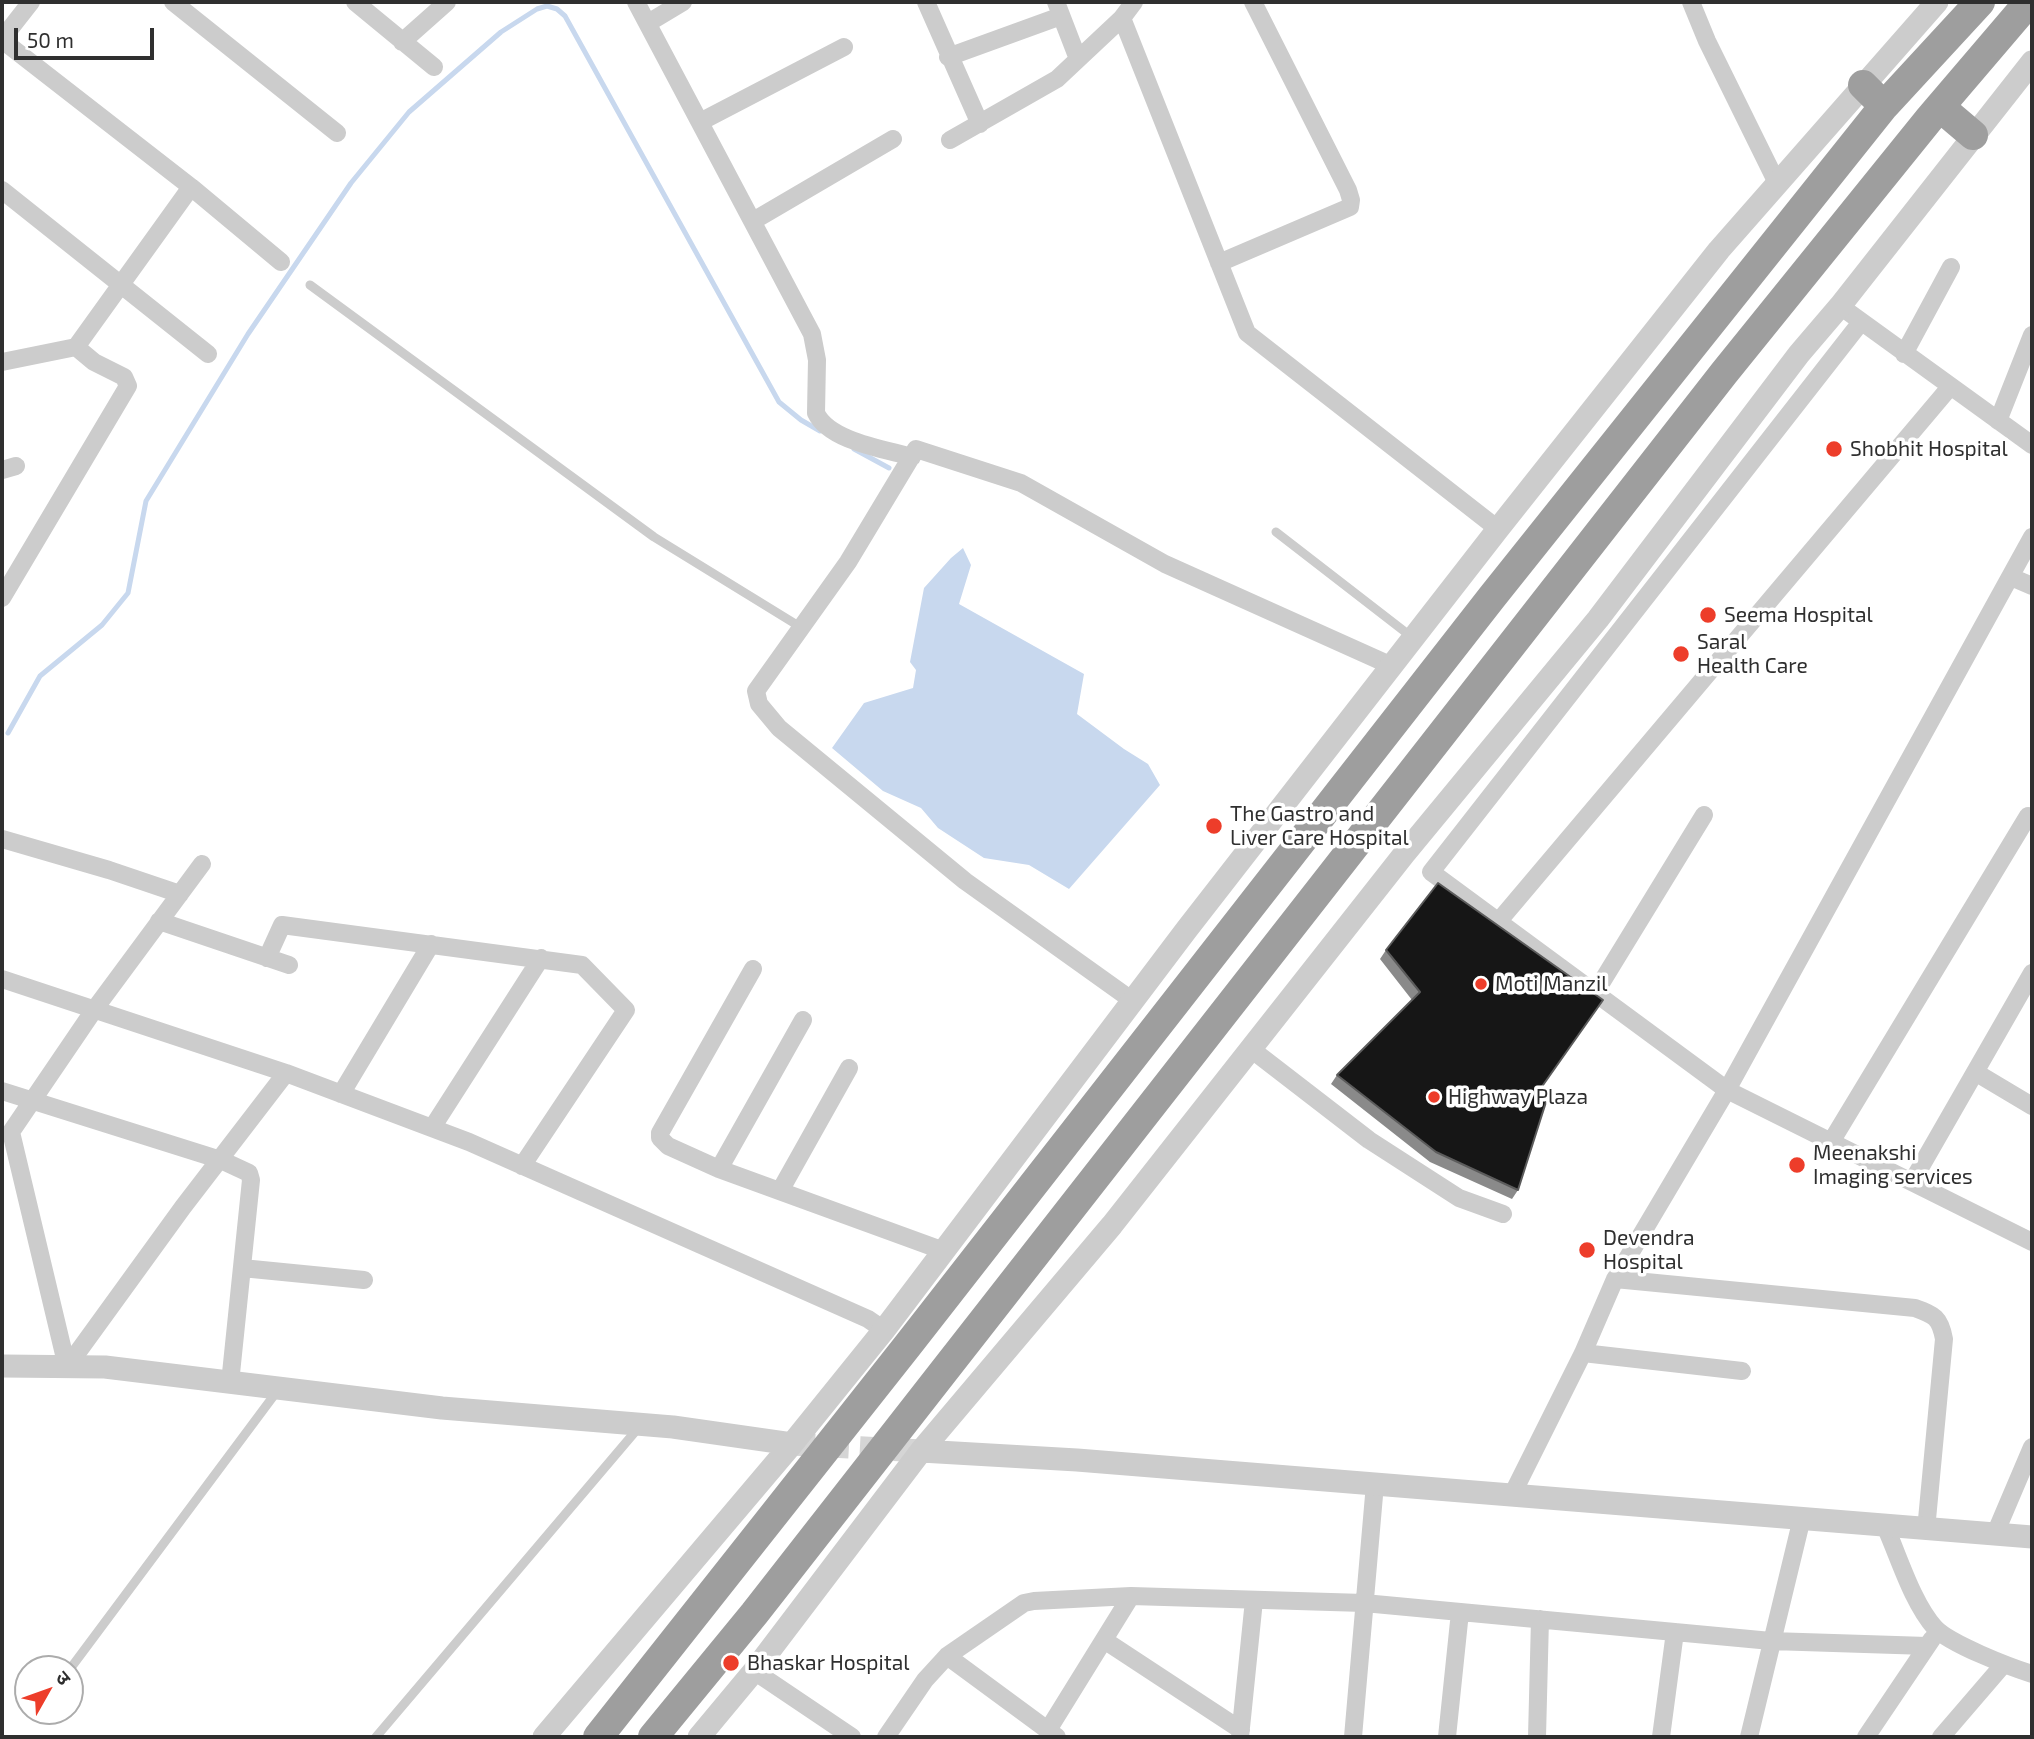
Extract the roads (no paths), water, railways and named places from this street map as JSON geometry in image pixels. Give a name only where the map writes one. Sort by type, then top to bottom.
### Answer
[{"type":"highway","points":[[598,1737],[1492,597],[1874,95],[1980,2]]},
{"type":"highway","points":[[653,1737],[725,1650],[1715,384],[2029,2]]},
{"type":"highway","points":[[1940,107],[1973,135]]},
{"type":"street","points":[[31,2],[2,40],[191,187],[281,262]]},
{"type":"street","points":[[173,2],[337,134]]},
{"type":"street","points":[[355,2],[434,67]]},
{"type":"street","points":[[402,42],[447,2]]},
{"type":"street","points":[[636,2],[813,334],[817,360],[816,413],[820,421],[838,435],[912,457]]},
{"type":"street","points":[[648,23],[683,2]]},
{"type":"street","points":[[926,2],[948,57],[980,124]]},
{"type":"street","points":[[950,140],[1057,79],[1122,18],[1134,2]]},
{"type":"street","points":[[1219,263],[1350,207],[1351,200],[1253,2]]},
{"type":"street","points":[[1691,2],[1707,41],[1777,183]]},
{"type":"street","points":[[544,1737],[792,1444],[884,1330],[1391,666],[1718,250],[1777,183],[1874,95],[1937,2]]},
{"type":"street","points":[[948,57],[1059,9],[1078,59]]},
{"type":"street","points":[[1122,18],[1247,333],[1498,529]]},
{"type":"street","points":[[700,122],[844,47]]},
{"type":"street","points":[[699,1737],[754,1671],[921,1451],[1112,1225],[1405,853],[1598,619],[1799,354],[1840,306],[1973,135],[2028,76]]},
{"type":"street","points":[[753,221],[893,139]]},
{"type":"street","points":[[2,362],[76,347],[191,187]]},
{"type":"street","points":[[2,190],[208,354]]},
{"type":"street","points":[[1904,354],[1951,267]]},
{"type":"street","points":[[1840,306],[2032,445]]},
{"type":"street","points":[[1861,322],[1431,872],[1727,1090],[2032,1242]]},
{"type":"street","points":[[1998,421],[2032,335]]},
{"type":"street","points":[[2,598],[128,386],[124,377],[94,362],[76,347]]},
{"type":"street","points":[[1498,922],[1950,387]]},
{"type":"street","points":[[1133,1001],[965,881],[779,728],[759,704],[756,691],[848,562],[916,449],[1021,483],[1165,564],[1391,666]]},
{"type":"street","points":[[1512,1495],[1583,1353],[1615,1279],[1727,1090],[2032,537]]},
{"type":"street","points":[[2011,577],[2032,586]]},
{"type":"street","points":[[1595,993],[1704,815]]},
{"type":"street","points":[[1831,1142],[2028,816]]},
{"type":"street","points":[[2,839],[180,894]]},
{"type":"street","points":[[67,1367],[6,1138],[94,1010],[202,864]]},
{"type":"street","points":[[159,921],[289,965]]},
{"type":"street","points":[[267,958],[282,925],[582,965],[626,1010],[522,1166]]},
{"type":"street","points":[[341,1094],[431,944]]},
{"type":"street","points":[[432,1128],[541,958]]},
{"type":"street","points":[[753,969],[660,1133],[660,1138],[668,1146],[719,1169],[944,1251]]},
{"type":"street","points":[[1912,1182],[2032,973]]},
{"type":"street","points":[[2,979],[286,1073],[432,1128],[867,1319],[884,1330]]},
{"type":"street","points":[[719,1169],[803,1020]]},
{"type":"street","points":[[1251,1049],[1369,1140],[1459,1198],[1503,1214]]},
{"type":"street","points":[[780,1191],[849,1068]]},
{"type":"street","points":[[1975,1072],[2032,1106]]},
{"type":"street","points":[[67,1367],[183,1207],[286,1073]]},
{"type":"street","points":[[2,1091],[221,1160],[242,1168],[251,1176],[230,1383]]},
{"type":"street","points":[[242,1268],[364,1280]]},
{"type":"street","points":[[1615,1279],[1915,1308],[1932,1314],[1942,1325],[1944,1339],[1926,1530]]},
{"type":"street","points":[[1583,1353],[1742,1371]]},
{"type":"street","points":[[2,1366],[105,1367],[442,1408],[642,1425],[792,1444]]},
{"type":"street","points":[[1995,1534],[2032,1447]]},
{"type":"street","points":[[921,1451],[1077,1460],[2032,1537]]},
{"type":"street","points":[[1353,1737],[1376,1484]]},
{"type":"street","points":[[1749,1737],[1802,1518]]},
{"type":"street","points":[[1885,1526],[1932,1638]]},
{"type":"street","points":[[947,1656],[1053,1734],[1131,1596]]},
{"type":"street","points":[[886,1737],[925,1680],[947,1656],[1024,1604],[1131,1596],[1364,1603],[1771,1641],[1932,1638],[2032,1674]]},
{"type":"street","points":[[1104,1640],[1241,1733],[1254,1600]]},
{"type":"street","points":[[1447,1737],[1460,1612]]},
{"type":"street","points":[[1537,1737],[1540,1619]]},
{"type":"street","points":[[1661,1737],[1675,1632]]},
{"type":"street","points":[[1866,1737],[1932,1638]]},
{"type":"street","points":[[1941,1737],[2003,1665]]},
{"type":"street","points":[[754,1671],[852,1737]]},
{"type":"lane","points":[[310,285],[654,537],[802,628]]},
{"type":"lane","points":[[1276,532],[1413,638]]},
{"type":"lane","points":[[80,1655],[279,1389]]},
{"type":"lane","points":[[376,1737],[642,1425]]},
{"type":"water","points":[[963,548],[971,565],[959,604],[1084,674],[1077,714],[1148,764],[1160,785],[1069,889],[1029,865],[984,858],[938,828],[921,808],[883,791],[832,748],[864,703],[913,688],[916,670],[910,662],[924,588]]},
{"type":"waterway","points":[[8,733],[40,676],[102,625],[128,593],[146,501],[248,334],[351,183],[409,112],[501,32],[537,9],[547,6],[557,9],[565,16],[779,402],[820,431]]},
{"type":"waterway","points":[[854,449],[889,468]]},
{"type":"tunnel","points":[[792,1444],[921,1451]]},
{"type":"place","name":"Shobhit Hospital","points":[[1834,449]]},
{"type":"place","name":"Seema Hospital","points":[[1708,615]]},
{"type":"place","name":"Saral Health Care","points":[[1681,654]]},
{"type":"place","name":"The Gastro and Liver Care Hospital","points":[[1214,826]]},
{"type":"place","name":"Moti Manzil","points":[[1481,984]]},
{"type":"place","name":"Highway Plaza","points":[[1434,1097]]},
{"type":"place","name":"Meenakshi Imaging services","points":[[1797,1165]]},
{"type":"place","name":"Devendra Hospital","points":[[1587,1250]]},
{"type":"place","name":"Bhaskar Hospital","points":[[731,1663]]}]
